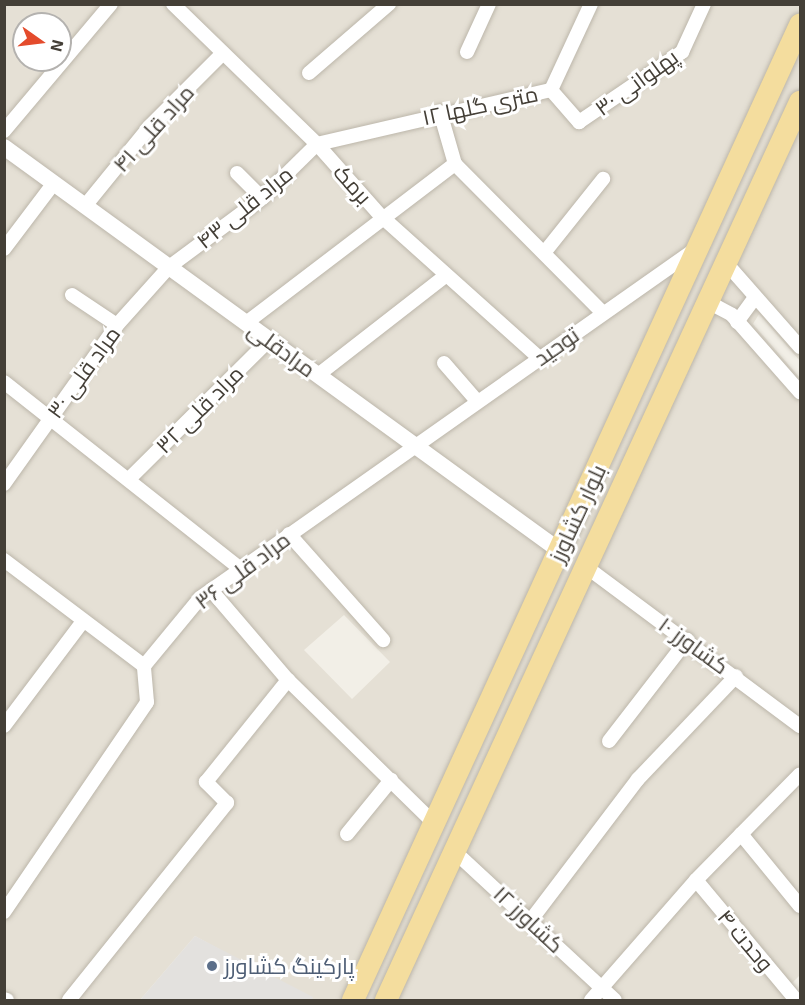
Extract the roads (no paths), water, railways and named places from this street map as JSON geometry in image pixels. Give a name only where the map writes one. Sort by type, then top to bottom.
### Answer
[{"type":"main road","name":"بلوار کشاورز","points":[[353,1000],[801,25]]},
{"type":"main road","name":"بلوار کشاورز","points":[[386,1000],[585,566],[800,107]]},
{"type":"main road","points":[[495,692],[522,704]]},
{"type":"street","points":[[4,131],[111,4]]},
{"type":"street","name":"برمک","points":[[173,4],[317,144],[381,216],[444,277],[539,358]]},
{"type":"street","points":[[467,52],[489,4]]},
{"type":"street","name":"۱۲ متری گلها","points":[[317,144],[440,112],[551,90],[591,4]]},
{"type":"street","name":"پهلوانی ۳۰","points":[[551,90],[579,122],[682,52],[704,4]]},
{"type":"street","points":[[309,73],[388,5]]},
{"type":"street","name":"مراد قلی ۴۱","points":[[85,206],[150,126],[223,53]]},
{"type":"street","points":[[440,112],[454,164],[603,313]]},
{"type":"street","name":"مراد قلی ۴۳","points":[[169,267],[262,198],[317,144]]},
{"type":"street","name":"مرادقلی","points":[[4,147],[560,551]]},
{"type":"street","points":[[246,323],[381,216],[454,164]]},
{"type":"street","points":[[237,173],[262,198]]},
{"type":"street","points":[[544,253],[603,179]]},
{"type":"street","points":[[4,249],[54,183]]},
{"type":"street","name":"توحید","points":[[413,445],[699,246]]},
{"type":"street","points":[[726,263],[754,299],[801,347]]},
{"type":"street","name":"مراد قلی ۳۰","points":[[4,484],[117,325],[169,267]]},
{"type":"street","points":[[318,375],[444,277]]},
{"type":"street","points":[[72,295],[117,325]]},
{"type":"street","points":[[737,322],[754,299]]},
{"type":"street","points":[[708,302],[737,322],[801,392]]},
{"type":"street","name":"مراد قلی ۳۲","points":[[129,479],[269,340]]},
{"type":"street","points":[[444,363],[477,401]]},
{"type":"street","points":[[4,382],[241,569]]},
{"type":"street","name":"مراد قلی ۳۶","points":[[144,666],[211,590],[413,445]]},
{"type":"street","points":[[290,534],[383,640]]},
{"type":"street","points":[[4,560],[144,666],[147,702],[4,912]]},
{"type":"street","name":"کشاورز ۱۰","points":[[585,566],[801,726]]},
{"type":"street","points":[[211,590],[288,680],[435,824]]},
{"type":"street","points":[[4,726],[83,621]]},
{"type":"street","points":[[609,741],[687,640]]},
{"type":"street","points":[[531,920],[638,779],[736,676]]},
{"type":"street","points":[[69,1000],[227,803],[206,782],[288,680]]},
{"type":"street","points":[[591,1000],[696,880],[801,774]]},
{"type":"street","points":[[347,834],[391,780]]},
{"type":"street","points":[[741,834],[801,906]]},
{"type":"street","name":"کشاورز ۱۲","points":[[454,851],[615,1000]]},
{"type":"street","name":"وحدت ۴","points":[[696,880],[793,999]]},
{"type":"place","name":"پارکینگ کشاورز","points":[[212,966]]}]
